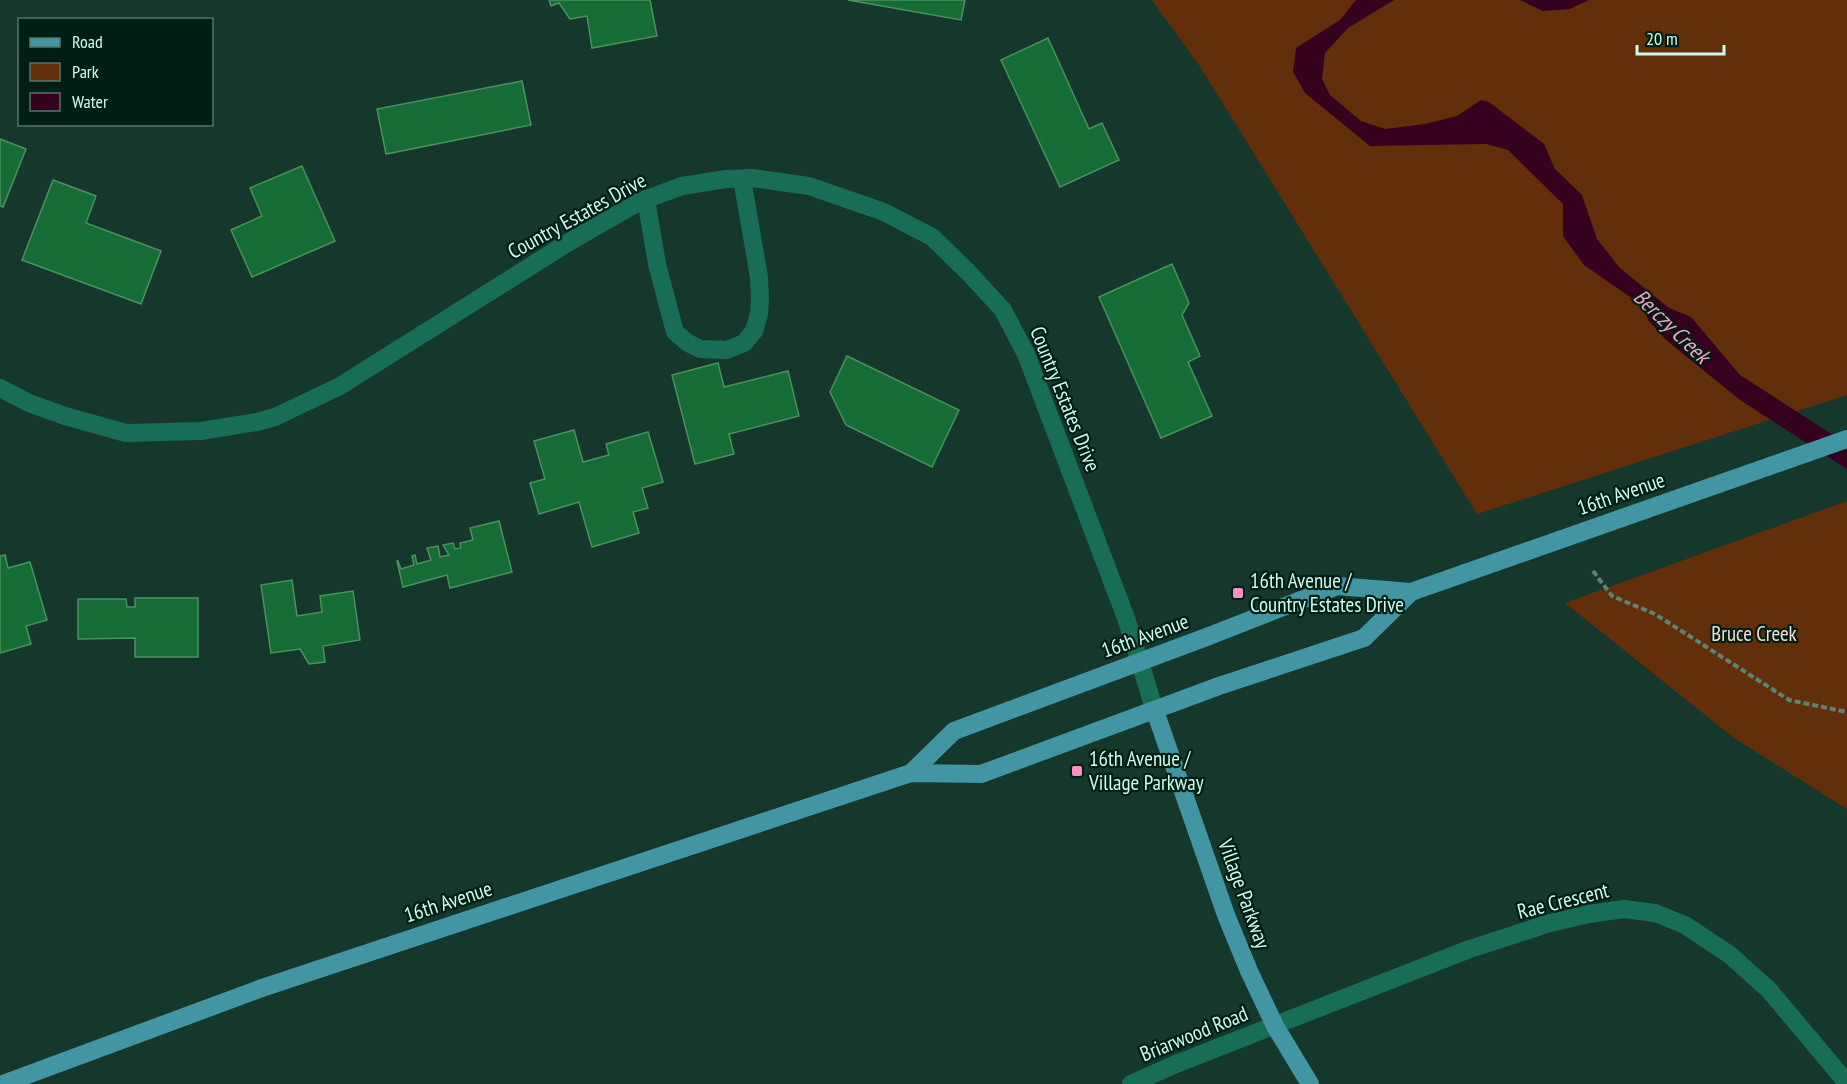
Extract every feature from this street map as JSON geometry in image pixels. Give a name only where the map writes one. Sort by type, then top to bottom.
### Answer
[{"type":"main road","name":"16th Avenue","points":[[911,772],[954,731],[1337,586],[1411,592],[1847,439]]},
{"type":"main road","name":"16th Avenue","points":[[3,1084],[262,988],[911,772],[981,774],[1219,686],[1364,638],[1411,592]]},
{"type":"main road","name":"Village Parkway","points":[[1155,711],[1226,915],[1249,971],[1275,1026],[1310,1084]]},
{"type":"street","name":"Country Estates Drive","points":[[0,388],[29,403],[65,416],[126,433],[201,431],[275,417],[340,386],[569,242],[646,199],[682,186],[726,179],[752,178],[809,186],[884,212],[932,237],[1003,310],[1026,354],[1126,618],[1155,711]]},
{"type":"street","points":[[646,199],[657,264],[675,332],[700,349],[727,350],[744,343],[754,331],[759,314],[759,277],[742,179]]},
{"type":"street","name":"Rae Crescent","points":[[1275,1026],[1467,950],[1550,923],[1624,909],[1655,913],[1685,925],[1730,955],[1769,990],[1847,1083]]},
{"type":"street","name":"Briarwood Road","points":[[1131,1084],[1275,1026]]},
{"type":"path","points":[[1593,571],[1612,596],[1655,614],[1789,700],[1847,712]]},
{"type":"green space","points":[[1152,0],[1847,0],[1847,395],[1477,514],[1201,68]]},
{"type":"green space","name":"Bruce Creek","points":[[1847,501],[1847,809],[1734,738],[1565,603]]},
{"type":"water","name":"Berczy Creek","points":[[1356,0],[1394,0],[1348,28],[1325,53],[1322,79],[1330,95],[1361,121],[1385,129],[1425,124],[1457,116],[1481,100],[1489,102],[1544,144],[1555,169],[1582,195],[1597,239],[1620,268],[1669,308],[1691,317],[1740,375],[1847,444],[1847,469],[1740,400],[1665,339],[1648,320],[1643,306],[1584,265],[1563,236],[1563,204],[1508,150],[1486,144],[1370,146],[1305,93],[1293,72],[1296,48],[1340,20]]},
{"type":"water","points":[[1520,0],[1589,0],[1570,9],[1543,11]]},
{"type":"building","points":[[549,0],[650,0],[657,36],[592,48],[587,16],[570,19],[559,3],[551,6]]},
{"type":"building","points":[[848,0],[965,0],[961,20]]},
{"type":"building","points":[[1048,38],[1089,129],[1102,123],[1119,160],[1060,187],[1001,60]]},
{"type":"building","points":[[522,81],[531,125],[386,154],[377,109]]},
{"type":"building","points":[[0,139],[26,149],[3,207],[0,206]]},
{"type":"building","points":[[302,166],[335,241],[252,277],[231,230],[262,216],[250,188]]},
{"type":"building","points":[[53,180],[96,196],[86,223],[161,251],[141,304],[22,260]]},
{"type":"building","points":[[1172,264],[1189,303],[1182,315],[1200,356],[1188,362],[1212,416],[1161,438],[1099,297]]},
{"type":"building","points":[[847,356],[959,410],[932,467],[846,425],[830,392]]},
{"type":"building","points":[[718,363],[724,387],[788,371],[799,416],[729,434],[734,454],[695,464],[672,375]]},
{"type":"building","points":[[574,430],[583,462],[609,455],[606,444],[648,432],[663,482],[642,488],[648,508],[633,512],[639,533],[592,547],[579,502],[539,514],[530,483],[545,479],[534,441]]},
{"type":"building","points":[[499,521],[512,572],[450,588],[447,575],[403,587],[397,561],[401,569],[414,565],[412,556],[415,555],[417,564],[431,560],[427,548],[438,546],[440,557],[449,555],[443,545],[453,543],[455,549],[461,548],[460,543],[473,540],[470,528]]},
{"type":"building","points":[[5,555],[8,568],[30,562],[47,620],[26,626],[31,644],[0,653],[0,556]]},
{"type":"building","points":[[292,580],[297,616],[322,612],[320,596],[353,591],[360,640],[323,646],[325,662],[309,664],[300,649],[271,653],[261,585]]},
{"type":"building","points":[[135,598],[198,598],[198,657],[135,657],[135,638],[78,639],[78,599],[126,599],[127,607],[135,607]]},
{"type":"place","name":"16th Avenue / Country Estates Drive","points":[[1238,593]]},
{"type":"place","name":"16th Avenue / Village Parkway","points":[[1077,771]]}]
